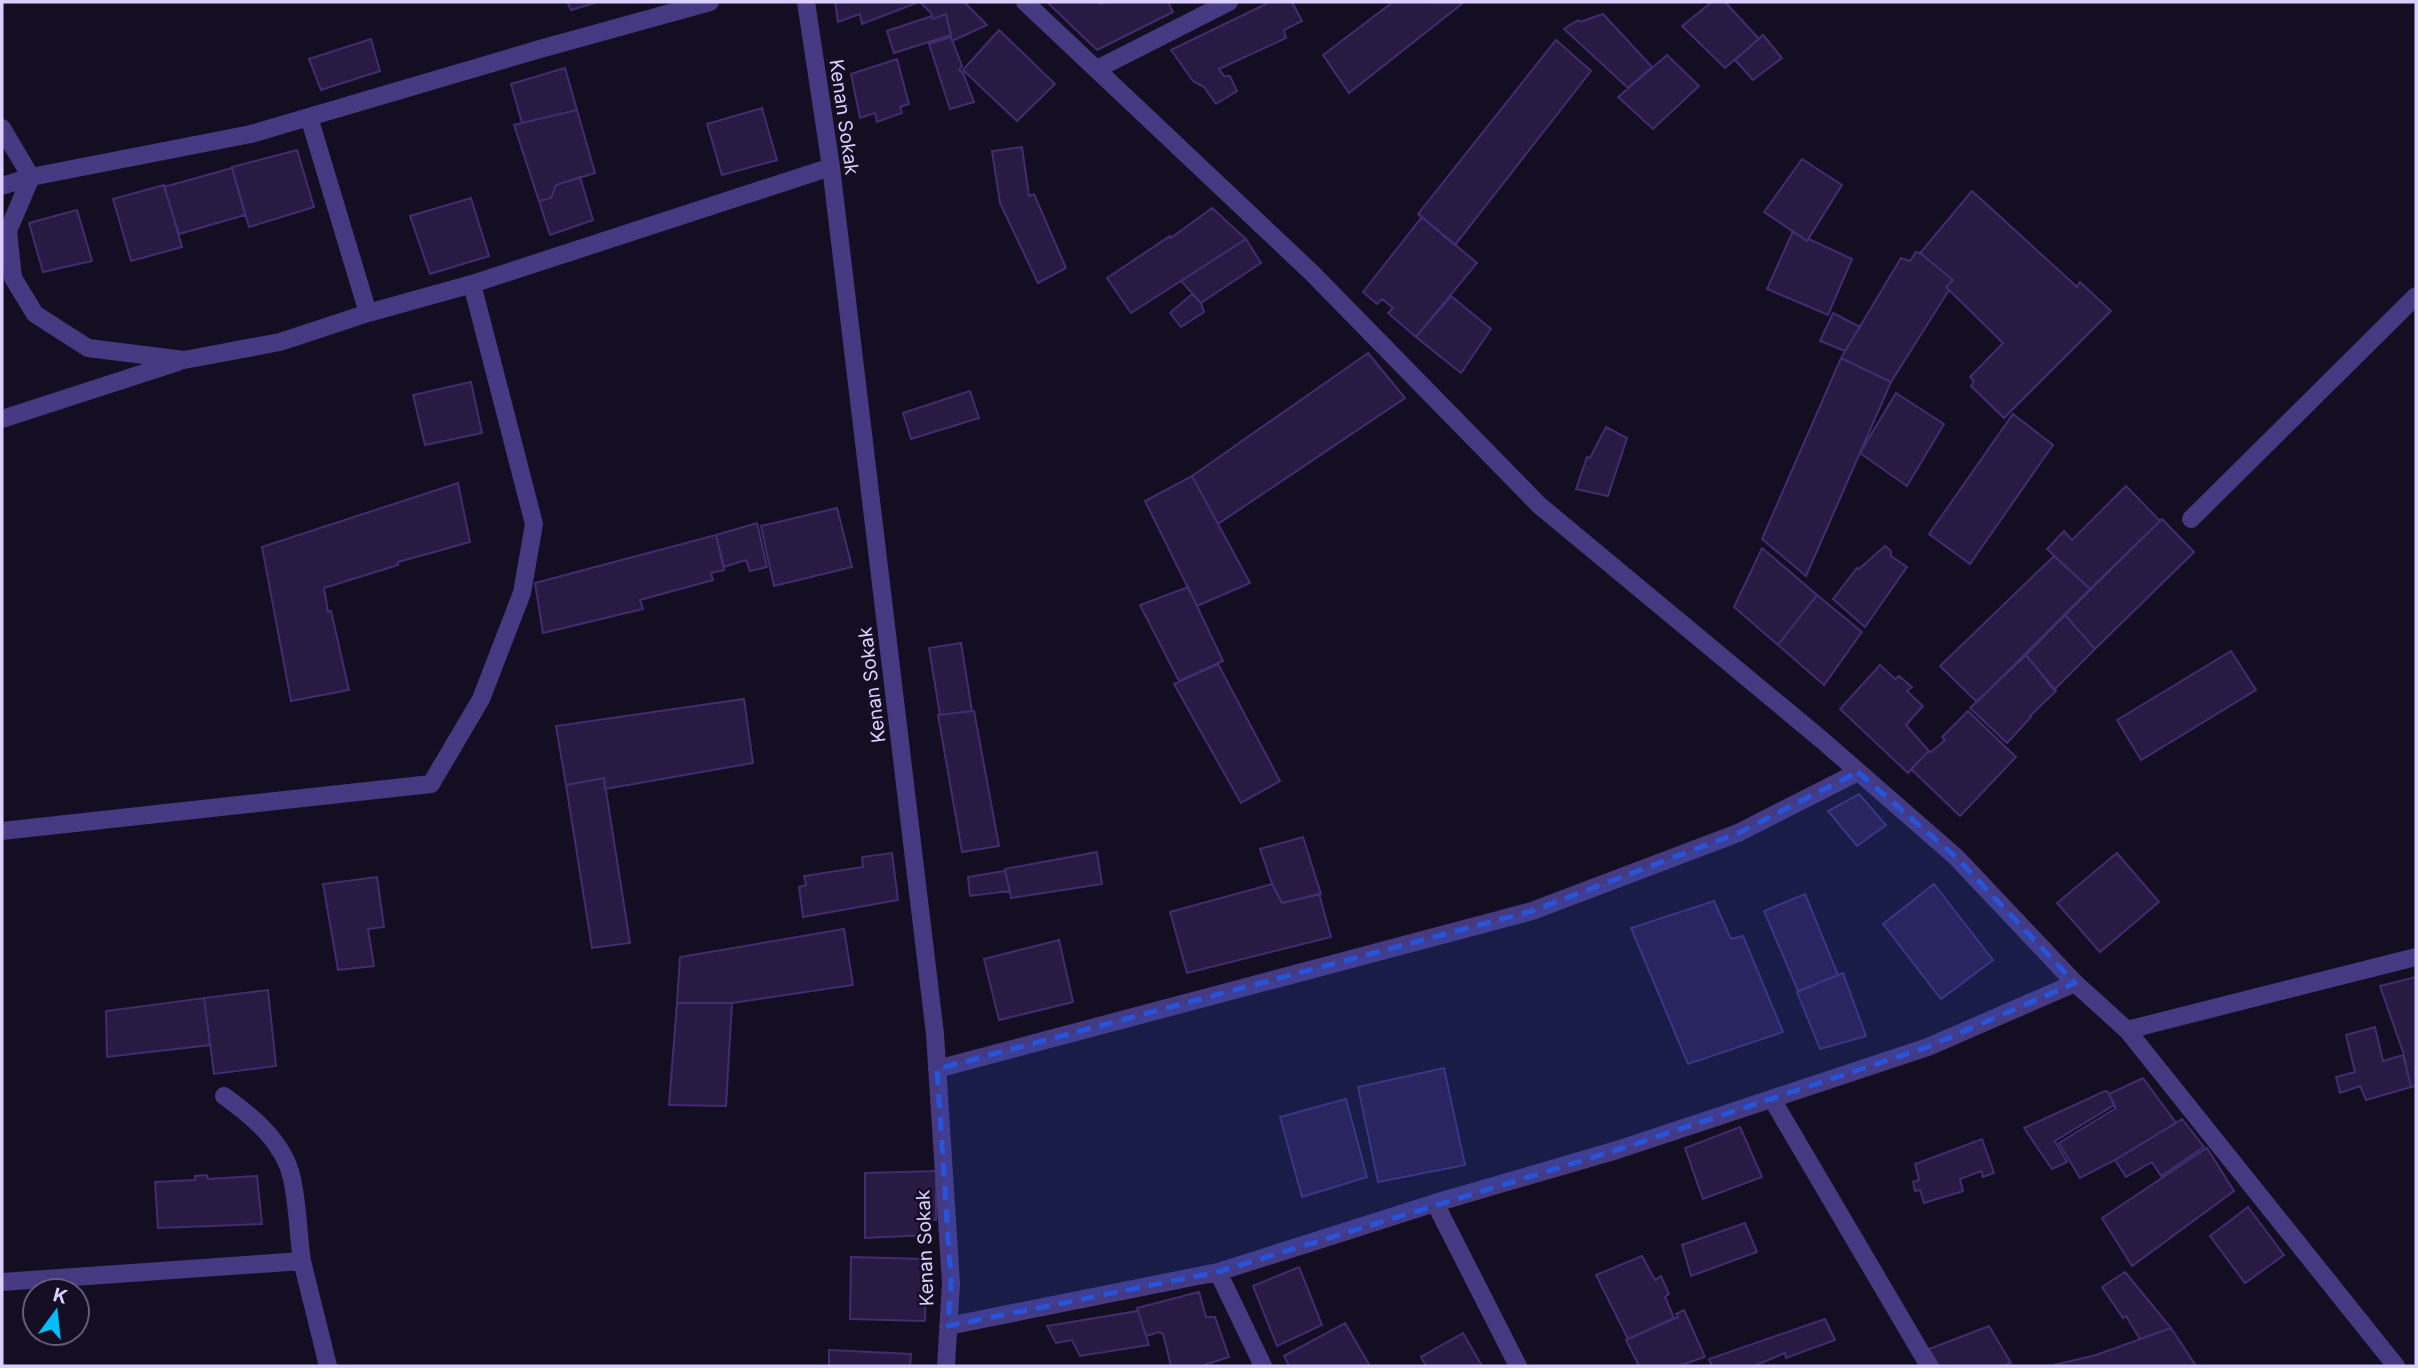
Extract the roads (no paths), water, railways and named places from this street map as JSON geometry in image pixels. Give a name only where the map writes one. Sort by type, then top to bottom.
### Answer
[{"type":"street","points":[[2,186],[30,177],[251,134],[710,2]]},
{"type":"street","name":"Kenan Sokak","points":[[806,2],[831,167],[933,1020],[951,1283],[946,1366]]},
{"type":"street","points":[[1025,2],[1312,273],[1539,505],[1956,857],[2075,982],[2127,1030],[2396,1366]]},
{"type":"street","points":[[1097,68],[1229,2]]},
{"type":"street","points":[[309,117],[368,313]]},
{"type":"street","points":[[2,128],[30,177]]},
{"type":"street","points":[[2,419],[184,360],[280,342],[368,313],[472,284],[831,167]]},
{"type":"street","points":[[30,177],[8,231],[13,278],[36,314],[88,348],[184,360]]},
{"type":"street","points":[[2,831],[431,784],[481,699],[522,593],[534,524],[472,284]]},
{"type":"street","points":[[2191,519],[2416,296]]},
{"type":"street","points":[[937,1069],[1531,911],[1738,833],[1858,772]]},
{"type":"street","points":[[2127,1030],[2416,957]]},
{"type":"street","points":[[948,1326],[1218,1272],[1435,1203],[1617,1150],[1928,1047],[2075,982]]},
{"type":"street","points":[[224,1096],[254,1119],[273,1139],[292,1177],[302,1261],[328,1366]]},
{"type":"street","points":[[1772,1099],[1929,1366]]},
{"type":"street","points":[[1435,1203],[1518,1366]]},
{"type":"street","points":[[2,1282],[302,1261]]},
{"type":"street","points":[[1218,1272],[1263,1366]]}]
